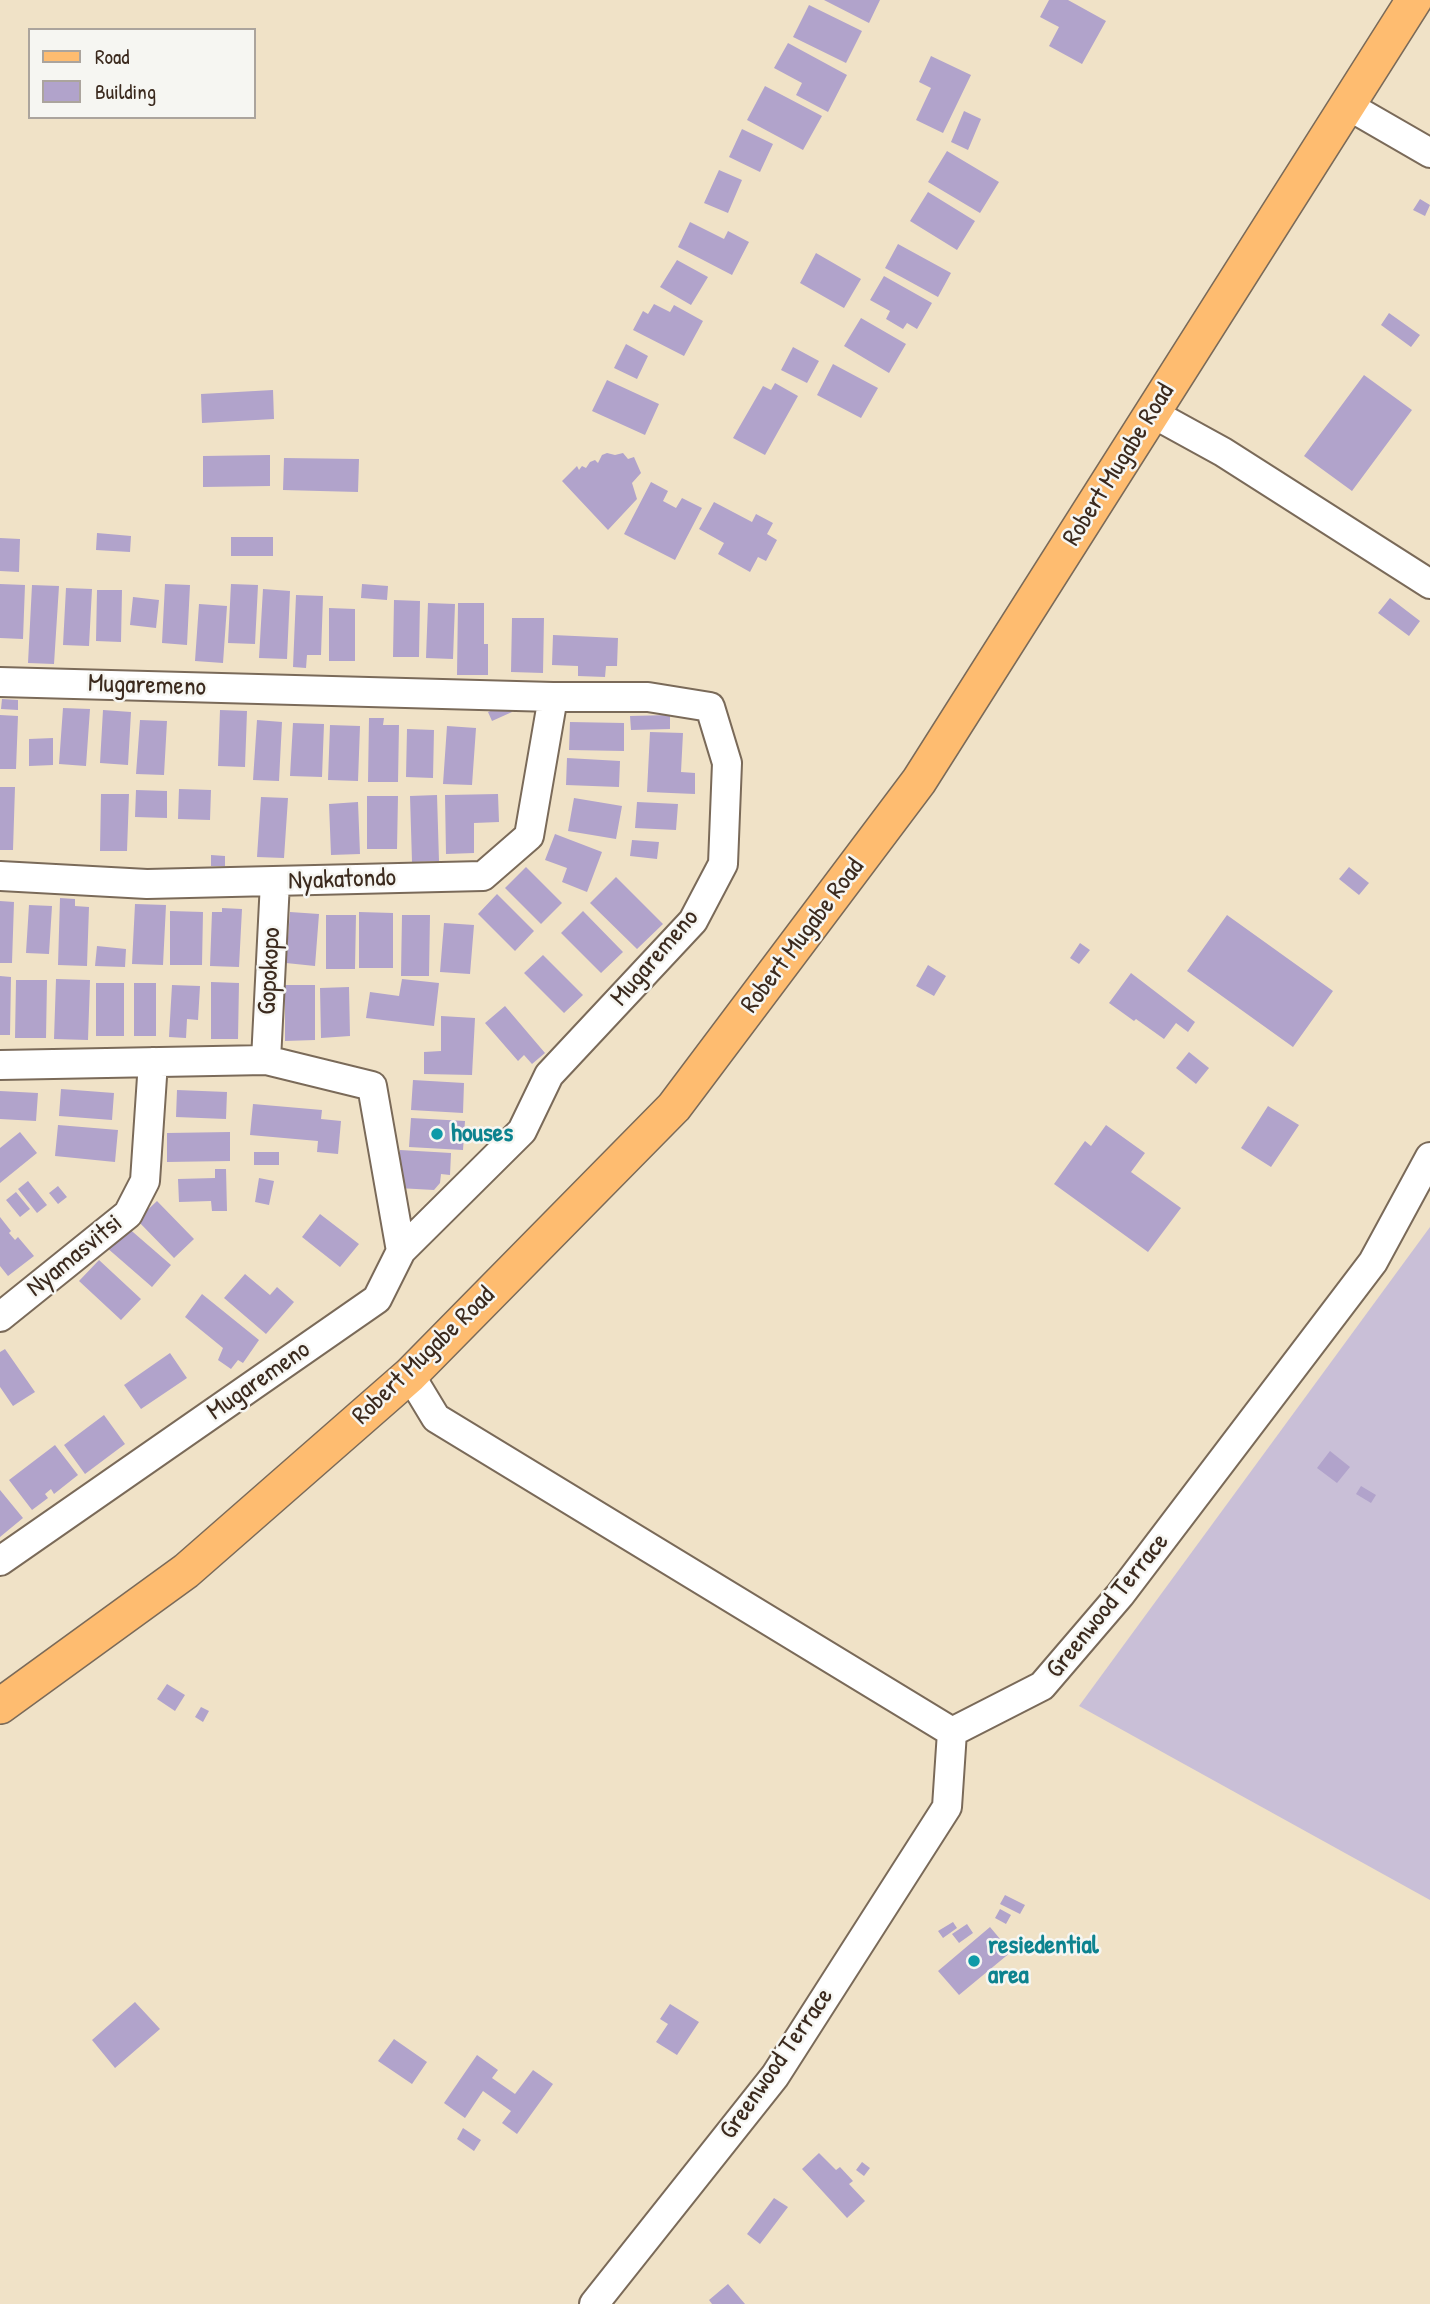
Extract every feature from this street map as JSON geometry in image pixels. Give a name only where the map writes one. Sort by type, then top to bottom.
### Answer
[{"type":"main road","name":"Robert Mugabe Road","points":[[0,1706],[186,1571],[410,1375],[664,1116],[690,1086],[919,782],[1414,0]]},
{"type":"street","points":[[1347,105],[1430,153]]},
{"type":"street","points":[[1152,413],[1223,452],[1430,584]]},
{"type":"street","name":"Mugaremeno","points":[[0,682],[553,697],[648,697],[710,707],[727,762],[723,864],[693,921],[549,1076],[522,1131],[401,1251],[377,1299],[0,1561]]},
{"type":"street","name":"Nyakatondo","points":[[0,876],[147,884],[483,876],[529,836],[553,697]]},
{"type":"street","name":"Gopokopo","points":[[266,1060],[275,882]]},
{"type":"street","points":[[0,1065],[266,1060],[372,1086],[401,1251]]},
{"type":"street","name":"Nyamasvitsi","points":[[0,1317],[128,1214],[145,1181],[153,1062]]},
{"type":"street","name":"Greenwood Terrace","points":[[594,2304],[775,2076],[947,1807],[952,1732],[1042,1686],[1121,1595],[1373,1262],[1430,1157]]},
{"type":"street","points":[[410,1375],[436,1418],[952,1732]]},
{"type":"shaded area","points":[[1430,1227],[1430,1900],[1079,1706]]},
{"type":"building","points":[[824,0],[880,0],[869,23]]},
{"type":"building","points":[[1049,0],[1068,0],[1106,21],[1082,64],[1049,46],[1059,27],[1040,17]]},
{"type":"building","points":[[809,5],[862,31],[846,63],[793,37]]},
{"type":"building","points":[[788,43],[847,75],[828,112],[796,95],[802,83],[774,68]]},
{"type":"building","points":[[931,56],[971,75],[943,133],[916,120],[931,88],[919,82]]},
{"type":"building","points":[[765,86],[822,116],[803,150],[747,120]]},
{"type":"building","points":[[964,111],[981,119],[968,150],[951,142]]},
{"type":"building","points":[[742,129],[773,144],[760,172],[729,157]]},
{"type":"building","points":[[947,151],[999,182],[980,213],[928,182]]},
{"type":"building","points":[[719,170],[742,180],[728,213],[704,203]]},
{"type":"building","points":[[928,192],[975,221],[957,250],[910,221]]},
{"type":"building","points":[[1420,199],[1430,205],[1425,216],[1413,210]]},
{"type":"building","points":[[690,222],[724,239],[728,231],[749,242],[732,275],[678,247]]},
{"type":"building","points":[[898,244],[951,273],[938,297],[885,268]]},
{"type":"building","points":[[816,253],[861,279],[844,308],[800,283]]},
{"type":"building","points":[[677,260],[708,277],[691,305],[660,287]]},
{"type":"building","points":[[884,276],[932,303],[917,329],[907,323],[903,329],[886,319],[890,311],[870,300]]},
{"type":"building","points":[[654,304],[670,312],[674,305],[703,321],[684,356],[633,330],[643,311],[648,314]]},
{"type":"building","points":[[1389,313],[1420,335],[1411,347],[1381,325]]},
{"type":"building","points":[[861,318],[906,344],[889,373],[844,346]]},
{"type":"building","points":[[626,344],[648,356],[637,379],[614,368]]},
{"type":"building","points":[[793,347],[819,361],[807,383],[781,370]]},
{"type":"building","points":[[833,364],[878,388],[861,418],[817,395]]},
{"type":"building","points":[[1364,375],[1412,410],[1352,491],[1304,456]]},
{"type":"building","points":[[607,380],[659,404],[645,435],[592,411]]},
{"type":"building","points":[[775,383],[798,396],[765,455],[733,438],[763,386],[771,390]]},
{"type":"building","points":[[273,390],[274,419],[202,423],[201,394]]},
{"type":"building","points":[[623,453],[628,459],[634,457],[641,473],[632,483],[637,499],[608,530],[562,481],[577,466],[579,470],[595,460],[598,463],[602,455]]},
{"type":"building","points":[[270,455],[270,486],[203,487],[203,456]]},
{"type":"building","points":[[284,458],[359,459],[358,492],[283,490]]},
{"type":"building","points":[[651,482],[668,491],[663,501],[676,508],[682,498],[702,508],[675,560],[624,534]]},
{"type":"building","points":[[714,502],[752,522],[756,514],[773,523],[767,534],[777,540],[766,561],[758,557],[750,572],[718,554],[724,543],[699,529]]},
{"type":"building","points":[[97,533],[131,536],[130,552],[96,550]]},
{"type":"building","points":[[231,537],[273,537],[273,556],[231,556]]},
{"type":"building","points":[[0,538],[20,539],[19,572],[0,571]]},
{"type":"building","points":[[0,584],[25,585],[23,639],[0,638]]},
{"type":"building","points":[[165,584],[190,585],[187,645],[162,643]]},
{"type":"building","points":[[231,584],[258,585],[255,644],[228,643]]},
{"type":"building","points":[[362,584],[388,586],[387,600],[361,598]]},
{"type":"building","points":[[32,585],[59,586],[54,664],[28,663]]},
{"type":"building","points":[[66,588],[92,589],[89,646],[63,645]]},
{"type":"building","points":[[263,589],[290,591],[287,659],[259,658]]},
{"type":"building","points":[[97,590],[122,590],[121,642],[96,641]]},
{"type":"building","points":[[296,595],[323,596],[321,655],[307,655],[306,668],[293,667]]},
{"type":"building","points":[[133,597],[159,600],[156,628],[130,625]]},
{"type":"building","points":[[1390,598],[1420,621],[1409,636],[1378,613]]},
{"type":"building","points":[[394,600],[420,601],[419,657],[393,657]]},
{"type":"building","points":[[428,603],[455,604],[453,659],[426,658]]},
{"type":"building","points":[[458,603],[484,603],[484,644],[488,644],[488,675],[457,675]]},
{"type":"building","points":[[199,604],[227,606],[223,663],[195,661]]},
{"type":"building","points":[[329,608],[355,609],[355,661],[329,661]]},
{"type":"building","points":[[512,618],[544,618],[543,673],[511,672]]},
{"type":"building","points":[[553,635],[618,638],[617,666],[606,666],[605,677],[578,676],[578,666],[552,665]]},
{"type":"building","points":[[2,699],[18,700],[18,710],[1,709]]},
{"type":"building","points":[[508,703],[512,712],[492,721],[488,712]]},
{"type":"building","points":[[63,708],[90,709],[86,766],[59,764]]},
{"type":"building","points":[[103,710],[131,712],[128,765],[100,763]]},
{"type":"building","points":[[220,710],[247,711],[245,767],[218,766]]},
{"type":"building","points":[[0,715],[18,716],[16,769],[0,769]]},
{"type":"building","points":[[670,715],[670,729],[631,730],[630,716]]},
{"type":"building","points":[[369,718],[384,718],[383,725],[399,725],[398,782],[368,782]]},
{"type":"building","points":[[140,720],[167,721],[164,775],[136,774]]},
{"type":"building","points":[[257,720],[282,722],[279,781],[253,780]]},
{"type":"building","points":[[570,722],[624,723],[624,751],[569,750]]},
{"type":"building","points":[[293,723],[324,724],[322,777],[290,776]]},
{"type":"building","points":[[330,725],[360,726],[358,781],[328,780]]},
{"type":"building","points":[[447,726],[476,728],[472,785],[443,784]]},
{"type":"building","points":[[407,729],[434,730],[433,778],[406,777]]},
{"type":"building","points":[[650,732],[683,733],[681,772],[695,773],[695,794],[647,792]]},
{"type":"building","points":[[53,738],[53,765],[29,766],[29,739]]},
{"type":"building","points":[[567,758],[620,761],[619,787],[566,785]]},
{"type":"building","points":[[0,787],[15,787],[13,850],[0,850]]},
{"type":"building","points":[[179,789],[211,790],[210,820],[178,819]]},
{"type":"building","points":[[136,790],[167,791],[167,818],[135,817]]},
{"type":"building","points":[[101,794],[129,794],[127,851],[100,851]]},
{"type":"building","points":[[498,794],[499,822],[474,823],[474,853],[446,854],[445,795]]},
{"type":"building","points":[[437,795],[439,861],[412,862],[410,796]]},
{"type":"building","points":[[367,796],[398,796],[397,849],[367,849]]},
{"type":"building","points":[[261,797],[288,798],[284,858],[257,857]]},
{"type":"building","points":[[574,798],[622,806],[616,839],[568,831]]},
{"type":"building","points":[[358,802],[360,854],[331,855],[329,804]]},
{"type":"building","points":[[637,802],[678,804],[676,830],[635,828]]},
{"type":"building","points":[[555,834],[602,852],[587,892],[562,882],[567,868],[545,860]]},
{"type":"building","points":[[632,840],[659,842],[657,859],[630,856]]},
{"type":"building","points":[[211,855],[225,856],[225,866],[211,866]]},
{"type":"building","points":[[526,867],[562,903],[541,924],[505,888]]},
{"type":"building","points":[[1349,867],[1369,883],[1359,895],[1339,879]]},
{"type":"building","points":[[616,877],[663,924],[637,949],[590,903]]},
{"type":"building","points":[[497,894],[534,931],[515,951],[478,914]]},
{"type":"building","points":[[60,898],[75,899],[75,906],[89,907],[87,966],[58,965]]},
{"type":"building","points":[[0,901],[14,902],[12,963],[0,963]]},
{"type":"building","points":[[135,904],[166,905],[163,965],[132,964]]},
{"type":"building","points":[[29,905],[52,906],[49,954],[26,953]]},
{"type":"building","points":[[222,908],[242,909],[239,967],[210,966],[212,912],[222,912]]},
{"type":"building","points":[[170,911],[203,912],[202,965],[170,965]]},
{"type":"building","points":[[583,911],[623,952],[601,973],[561,933]]},
{"type":"building","points":[[290,912],[319,914],[315,966],[286,963]]},
{"type":"building","points":[[359,912],[393,913],[393,968],[359,968]]},
{"type":"building","points":[[326,915],[356,915],[355,969],[326,969]]},
{"type":"building","points":[[402,915],[430,915],[429,976],[401,976]]},
{"type":"building","points":[[1227,915],[1333,991],[1293,1047],[1187,971]]},
{"type":"building","points":[[444,923],[474,925],[470,974],[440,972]]},
{"type":"building","points":[[1080,943],[1090,950],[1079,964],[1070,958]]},
{"type":"building","points":[[97,946],[126,949],[125,967],[95,966]]},
{"type":"building","points":[[543,955],[583,995],[564,1013],[524,973]]},
{"type":"building","points":[[928,965],[946,976],[934,996],[916,986]]},
{"type":"building","points":[[1131,973],[1195,1022],[1188,1032],[1176,1023],[1164,1039],[1109,1003]]},
{"type":"building","points":[[0,976],[11,977],[10,1035],[0,1035]]},
{"type":"building","points":[[56,979],[90,980],[88,1040],[54,1039]]},
{"type":"building","points":[[402,979],[439,983],[434,1026],[366,1018],[370,992],[399,996]]},
{"type":"building","points":[[16,980],[47,980],[46,1038],[15,1038]]},
{"type":"building","points":[[211,982],[239,983],[238,1039],[211,1039]]},
{"type":"building","points":[[96,983],[124,983],[124,1036],[96,1036]]},
{"type":"building","points":[[134,983],[156,983],[156,1036],[134,1036]]},
{"type":"building","points":[[172,985],[200,986],[198,1020],[187,1019],[186,1038],[169,1037]]},
{"type":"building","points":[[285,985],[315,985],[315,1040],[285,1041]]},
{"type":"building","points":[[349,987],[350,1036],[321,1038],[320,988]]},
{"type":"building","points":[[505,1006],[545,1053],[532,1064],[524,1055],[518,1061],[485,1023]]},
{"type":"building","points":[[441,1016],[475,1018],[472,1075],[424,1074],[424,1052],[441,1051]]},
{"type":"building","points":[[1189,1052],[1209,1068],[1196,1084],[1176,1068]]},
{"type":"building","points":[[413,1080],[464,1083],[463,1113],[411,1110]]},
{"type":"building","points":[[61,1089],[114,1093],[112,1120],[59,1116]]},
{"type":"building","points":[[177,1090],[227,1092],[226,1119],[176,1117]]},
{"type":"building","points":[[0,1091],[38,1093],[36,1121],[0,1119]]},
{"type":"building","points":[[253,1104],[322,1110],[321,1119],[341,1121],[338,1154],[317,1152],[318,1141],[250,1135]]},
{"type":"building","points":[[1268,1106],[1299,1125],[1271,1167],[1241,1148]]},
{"type":"building","name":"houses","points":[[411,1118],[465,1121],[463,1150],[409,1147]]},
{"type":"building","points":[[58,1125],[118,1130],[115,1162],[55,1156]]},
{"type":"building","points":[[1106,1125],[1145,1153],[1131,1172],[1181,1208],[1148,1252],[1054,1184],[1085,1141],[1091,1146]]},
{"type":"building","points":[[20,1132],[37,1153],[0,1183],[0,1148]]},
{"type":"building","points":[[230,1132],[230,1161],[167,1162],[167,1133]]},
{"type":"building","points":[[400,1150],[451,1153],[450,1175],[441,1174],[440,1183],[434,1190],[398,1188]]},
{"type":"building","points":[[254,1152],[279,1152],[279,1165],[254,1165]]},
{"type":"building","points":[[215,1169],[226,1169],[227,1211],[212,1211],[211,1201],[179,1202],[178,1179],[215,1178]]},
{"type":"building","points":[[259,1178],[274,1181],[269,1205],[255,1202]]},
{"type":"building","points":[[28,1181],[47,1205],[37,1213],[18,1189]]},
{"type":"building","points":[[58,1186],[67,1197],[58,1204],[49,1193]]},
{"type":"building","points":[[16,1192],[30,1209],[20,1217],[6,1200]]},
{"type":"building","points":[[157,1201],[194,1239],[174,1258],[137,1220]]},
{"type":"building","points":[[320,1214],[359,1244],[340,1267],[302,1237]]},
{"type":"building","points":[[0,1217],[15,1240],[18,1237],[34,1256],[8,1276],[0,1266]]},
{"type":"building","points":[[126,1226],[171,1265],[152,1287],[106,1247]]},
{"type":"building","points":[[99,1260],[141,1299],[121,1320],[79,1281]]},
{"type":"building","points":[[245,1274],[270,1295],[277,1287],[294,1302],[266,1334],[224,1298]]},
{"type":"building","points":[[202,1294],[259,1340],[243,1363],[238,1360],[231,1369],[218,1360],[223,1348],[185,1317]]},
{"type":"building","points":[[5,1349],[35,1392],[13,1406],[0,1387],[0,1352]]},
{"type":"building","points":[[170,1353],[187,1378],[141,1409],[124,1385]]},
{"type":"building","points":[[104,1415],[125,1444],[85,1474],[64,1445]]},
{"type":"building","points":[[55,1445],[78,1475],[54,1494],[51,1489],[45,1494],[48,1498],[32,1510],[9,1480]]},
{"type":"building","points":[[1330,1451],[1350,1467],[1337,1483],[1317,1468]]},
{"type":"building","points":[[1361,1486],[1376,1495],[1371,1503],[1356,1494]]},
{"type":"building","points":[[0,1490],[23,1518],[0,1537]]},
{"type":"building","points":[[167,1684],[185,1695],[175,1711],[157,1699]]},
{"type":"building","points":[[201,1707],[209,1711],[203,1722],[195,1717]]},
{"type":"building","points":[[1005,1895],[1025,1905],[1020,1914],[1000,1904]]},
{"type":"building","points":[[1000,1909],[1011,1915],[1006,1924],[995,1918]]},
{"type":"building","points":[[953,1922],[957,1928],[943,1938],[938,1931]]},
{"type":"building","points":[[967,1924],[973,1933],[959,1943],[952,1934]]},
{"type":"building","name":"resiedential area","points":[[990,1927],[1011,1952],[959,1995],[938,1971]]},
{"type":"building","points":[[135,2002],[160,2029],[115,2068],[92,2040]]},
{"type":"building","points":[[670,2004],[699,2022],[677,2055],[656,2042],[668,2024],[660,2019]]},
{"type":"building","points":[[394,2039],[427,2062],[412,2084],[378,2061]]},
{"type":"building","points":[[477,2055],[498,2070],[492,2078],[515,2094],[533,2070],[553,2084],[517,2134],[502,2123],[511,2111],[483,2091],[465,2118],[444,2103]]},
{"type":"building","points":[[463,2128],[481,2140],[474,2151],[457,2139]]},
{"type":"building","points":[[819,2153],[836,2170],[840,2167],[853,2181],[849,2184],[865,2201],[847,2218],[802,2169]]},
{"type":"building","points":[[862,2162],[870,2168],[864,2176],[856,2170]]},
{"type":"building","points":[[774,2198],[788,2207],[760,2244],[747,2234]]},
{"type":"building","points":[[728,2284],[745,2304],[712,2304],[709,2300]]},
{"type":"place","name":"houses","points":[[437,1134]]},
{"type":"place","name":"resiedential area","points":[[974,1961]]}]
